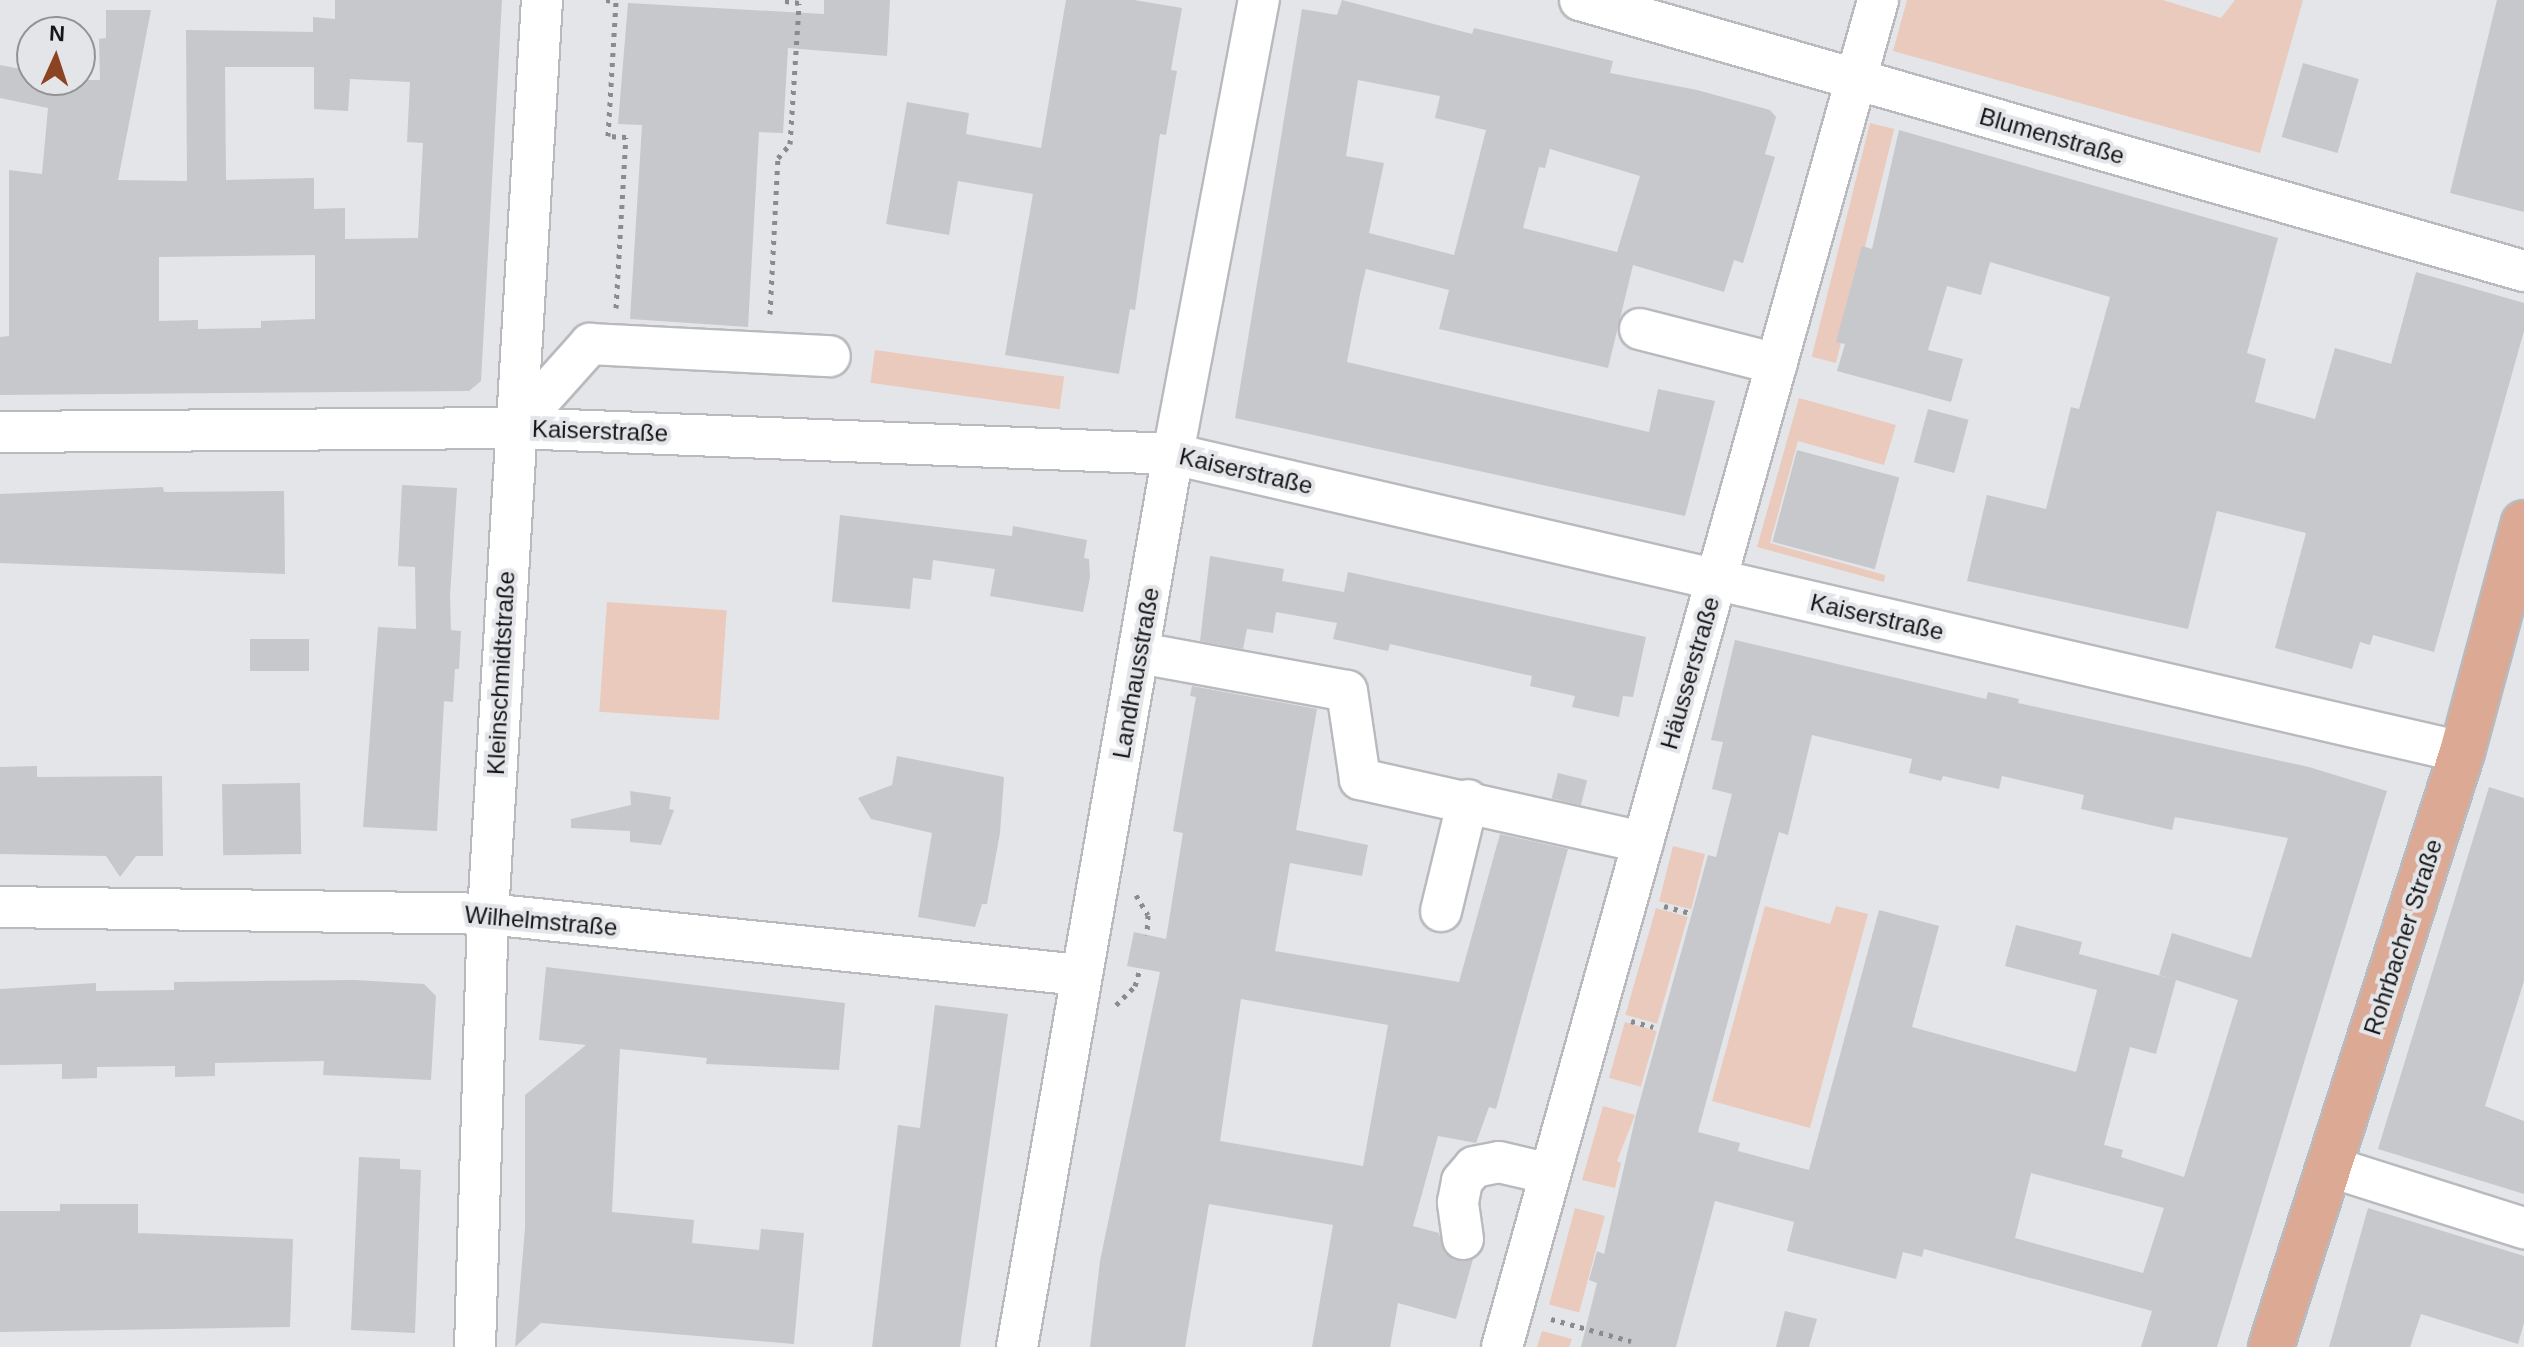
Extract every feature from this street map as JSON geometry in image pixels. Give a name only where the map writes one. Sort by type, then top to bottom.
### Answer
[{"type":"main road","name":"Rohrbacher Straße","points":[[2271,1347],[2462,752],[2524,523]]},
{"type":"street","name":"Kleinschmidtstraße","points":[[475,1347],[488,914],[542,0]]},
{"type":"street","name":"Landhausstraße","points":[[1017,1347],[1173,454],[1259,0]]},
{"type":"street","name":"Blumenstraße","points":[[1580,0],[1624,6],[1857,81],[2524,271]]},
{"type":"street","name":"Häusserstraße","points":[[1502,1347],[1878,0]]},
{"type":"street","points":[[1640,329],[1777,364]]},
{"type":"street","points":[[515,428],[590,344],[830,356]]},
{"type":"street","name":"Kaiserstraße","points":[[0,432],[515,428],[1173,454],[2462,752]]},
{"type":"street","points":[[1140,653],[1347,691],[1360,779],[1468,800],[1643,842]]},
{"type":"street","points":[[1441,911],[1468,800]]},
{"type":"street","name":"Wilhelmstraße","points":[[0,907],[488,914],[1080,975]]},
{"type":"street","points":[[1463,1239],[1458,1202],[1462,1181],[1474,1167],[1499,1162],[1550,1174]]},
{"type":"street","points":[[2328,1166],[2524,1228]]},
{"type":"path","points":[[606,0],[616,0],[608,136],[626,137],[613,345]]},
{"type":"path","points":[[768,354],[778,158],[790,144],[799,3],[781,0]]},
{"type":"path","points":[[1513,1308],[1631,1341]]},
{"type":"shaded area","points":[[1907,0],[2163,0],[2221,18],[2235,0],[2303,0],[2260,153],[1893,51]]},
{"type":"shaded area","points":[[1870,123],[1894,129],[1836,363],[1812,357]]},
{"type":"shaded area","points":[[875,350],[1064,377],[1060,409],[870,383]]},
{"type":"shaded area","points":[[1799,398],[1896,425],[1884,465],[1798,441],[1770,543],[1885,575],[1884,582],[1757,547]]},
{"type":"shaded area","points":[[607,602],[727,610],[719,720],[599,712]]},
{"type":"shaded area","points":[[1673,846],[1705,854],[1691,909],[1659,901]]},
{"type":"shaded area","points":[[1765,906],[1830,924],[1836,906],[1868,914],[1810,1128],[1712,1101]]},
{"type":"shaded area","points":[[1656,908],[1688,917],[1657,1024],[1625,1015]]},
{"type":"shaded area","points":[[1625,1022],[1657,1031],[1641,1087],[1609,1078]]},
{"type":"shaded area","points":[[1603,1106],[1635,1115],[1617,1161],[1621,1163],[1615,1188],[1582,1180]]},
{"type":"shaded area","points":[[1575,1208],[1605,1216],[1579,1313],[1549,1305]]},
{"type":"shaded area","points":[[1542,1331],[1572,1339],[1569,1347],[1537,1347]]},
{"type":"building","points":[[335,0],[502,0],[481,381],[469,391],[0,395],[0,337],[9,336],[9,170],[42,174],[48,108],[0,98],[0,65],[16,68],[16,96],[96,96],[96,80],[100,80],[99,39],[106,38],[106,10],[151,10],[118,180],[187,181],[186,30],[313,32],[313,17],[335,19]],"holes":[[[225,67],[314,67],[314,109],[348,111],[350,79],[410,82],[407,142],[423,143],[418,238],[345,239],[345,208],[314,209],[314,178],[226,180]],[[315,255],[315,319],[261,321],[261,328],[198,329],[198,320],[159,321],[159,257]]]},
{"type":"building","points":[[824,0],[890,0],[887,56],[788,48],[783,133],[759,132],[748,327],[630,319],[642,125],[618,124],[628,3],[824,14]]},
{"type":"building","points":[[1066,0],[1134,0],[1182,8],[1171,70],[1177,71],[1166,135],[1160,134],[1135,310],[1130,309],[1119,374],[1005,355],[1033,194],[958,181],[949,235],[886,224],[907,102],[969,113],[966,134],[1041,148]]},
{"type":"building","points":[[1342,0],[1472,34],[1474,28],[1613,61],[1610,73],[1697,90],[1770,110],[1776,117],[1765,154],[1775,157],[1743,263],[1734,260],[1724,292],[1633,265],[1608,368],[1439,329],[1449,290],[1366,269],[1360,294],[1347,362],[1649,432],[1658,389],[1715,401],[1685,516],[1235,418],[1302,9],[1337,15]],"holes":[[[1358,80],[1440,96],[1435,118],[1486,130],[1454,255],[1369,233],[1384,163],[1346,156]],[[1550,149],[1640,176],[1617,252],[1523,228],[1539,167],[1545,168]]]},
{"type":"building","points":[[2497,0],[2524,0],[2524,212],[2450,193]]},
{"type":"building","points":[[2303,63],[2359,79],[2338,153],[2282,137]]},
{"type":"building","points":[[1899,130],[2278,238],[2247,353],[2266,359],[2255,402],[2315,419],[2335,348],[2391,364],[2416,272],[2524,303],[2524,331],[2434,652],[2373,635],[2370,645],[2360,642],[2352,669],[2275,648],[2306,533],[2217,511],[2188,629],[1967,581],[1987,495],[2046,509],[2071,407],[2079,409],[2110,297],[1990,262],[1981,295],[1947,286],[1928,350],[1963,359],[1951,402],[1837,371],[1845,344],[1836,342],[1862,246],[1872,249]]},
{"type":"building","points":[[1928,409],[1969,420],[1954,473],[1914,462]]},
{"type":"building","points":[[1797,450],[1899,477],[1875,569],[1772,542]]},
{"type":"building","points":[[402,485],[457,488],[450,596],[451,630],[461,631],[459,669],[455,669],[453,702],[444,701],[437,831],[363,827],[378,627],[416,629],[415,567],[398,566]]},
{"type":"building","points":[[163,487],[164,492],[284,491],[285,574],[0,563],[0,494]]},
{"type":"building","points":[[840,515],[1012,536],[1013,526],[1087,540],[1084,558],[1089,559],[1090,577],[1083,612],[990,596],[995,569],[933,560],[931,580],[913,578],[910,609],[832,602]]},
{"type":"building","points":[[1210,556],[1284,569],[1282,581],[1344,592],[1348,572],[1646,637],[1633,697],[1623,696],[1619,717],[1572,707],[1575,696],[1530,686],[1532,676],[1390,644],[1388,651],[1333,639],[1337,623],[1276,612],[1273,633],[1247,629],[1243,649],[1200,641]]},
{"type":"building","points":[[250,639],[309,639],[309,671],[250,671]]},
{"type":"building","points":[[1735,640],[1986,699],[1988,692],[2019,699],[2018,703],[2309,767],[2387,791],[2217,1347],[2141,1347],[2152,1311],[1924,1249],[1922,1257],[1903,1252],[1896,1279],[1787,1251],[1794,1222],[1715,1201],[1676,1347],[1581,1347],[1597,1283],[1589,1280],[1597,1251],[1604,1254],[1636,1115],[1708,855],[1716,857],[1732,794],[1712,789],[1723,742],[1711,740]],"holes":[[[1812,735],[1912,759],[1909,773],[1941,781],[1943,776],[1999,789],[2002,776],[2084,795],[2081,809],[2172,830],[2175,817],[2288,838],[2251,958],[2172,933],[2159,975],[2176,980],[2079,954],[2082,942],[2016,925],[2005,966],[2097,990],[2076,1072],[1912,1027],[1939,926],[1879,910],[1809,1170],[1738,1151],[1740,1143],[1698,1132],[1779,832],[1788,835]],[[2176,980],[2238,1000],[2184,1177],[2121,1157],[2123,1150],[2104,1145],[2130,1047],[2156,1054]],[[2031,1173],[2164,1208],[2143,1273],[2015,1238]]]},
{"type":"building","points":[[1192,686],[1317,709],[1296,830],[1368,845],[1362,876],[1290,863],[1275,951],[1459,982],[1500,834],[1568,849],[1496,1109],[1489,1107],[1476,1143],[1438,1136],[1413,1226],[1439,1233],[1444,1252],[1454,1260],[1473,1259],[1456,1319],[1398,1303],[1390,1347],[1312,1347],[1333,1225],[1209,1204],[1185,1347],[1090,1347],[1100,1261],[1160,972],[1127,966],[1134,932],[1166,939],[1183,833],[1173,831],[1196,697],[1190,696]],"holes":[[[1241,999],[1388,1025],[1363,1166],[1220,1141]]]},
{"type":"building","points":[[897,756],[1004,777],[1000,833],[987,904],[982,904],[975,927],[918,917],[932,833],[871,819],[858,798],[892,785]]},
{"type":"building","points":[[37,766],[37,777],[162,776],[163,856],[136,856],[120,877],[106,856],[0,854],[0,767]]},
{"type":"building","points":[[1558,773],[1587,780],[1581,805],[1552,798]]},
{"type":"building","points":[[300,783],[301,854],[223,855],[222,784]]},
{"type":"building","points":[[2489,787],[2524,798],[2524,981],[2485,1106],[2524,1121],[2524,1194],[2378,1149]]},
{"type":"building","points":[[630,791],[671,797],[669,809],[674,810],[661,845],[630,842],[630,831],[571,828],[571,819],[631,805]]},
{"type":"building","points":[[546,967],[845,1003],[839,1070],[706,1064],[707,1058],[620,1049],[612,1212],[694,1220],[692,1243],[759,1250],[761,1229],[804,1233],[794,1344],[541,1323],[515,1347],[525,1228],[525,1095],[586,1045],[539,1040]]},
{"type":"building","points":[[355,980],[424,984],[436,996],[431,1080],[323,1075],[324,1061],[215,1063],[215,1076],[175,1077],[175,1066],[97,1067],[97,1078],[62,1079],[62,1064],[0,1065],[0,989],[96,983],[96,991],[174,990],[174,982]]},
{"type":"building","points":[[935,1005],[1008,1014],[960,1347],[872,1347],[898,1125],[920,1128]]},
{"type":"building","points":[[359,1157],[400,1159],[400,1169],[421,1170],[415,1333],[351,1330]]},
{"type":"building","points":[[60,1204],[138,1204],[138,1233],[293,1239],[290,1327],[0,1332],[0,1211],[60,1211]]},
{"type":"building","points":[[2368,1208],[2524,1256],[2524,1323],[2518,1344],[2421,1314],[2410,1347],[2329,1347]]},
{"type":"building","points":[[1785,1311],[1817,1319],[1809,1347],[1776,1347]]}]
